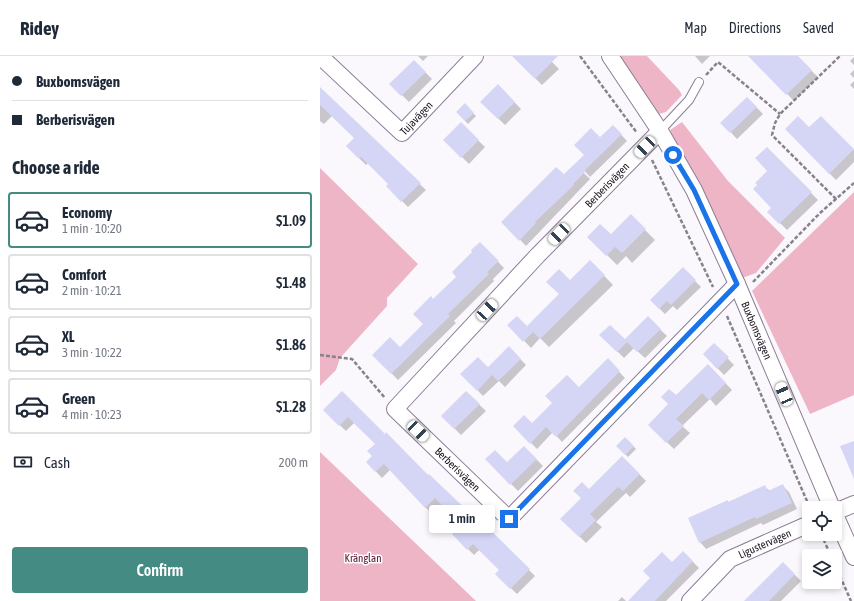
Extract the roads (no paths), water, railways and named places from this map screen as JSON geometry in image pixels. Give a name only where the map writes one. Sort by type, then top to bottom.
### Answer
[{"type":"street","name":"Tujavägen","points":[[320,56],[402,133],[475,56]]},
{"type":"street","name":"Buxbomsvägen","points":[[610,56],[660,131],[694,190],[739,289],[829,501]]},
{"type":"street","name":"Berberisvägen","points":[[660,131],[538,255],[395,409],[509,519],[720,301],[739,289]]},
{"type":"street","points":[[842,510],[854,504]]},
{"type":"street","name":"Ligustervägen","points":[[690,601],[730,559],[802,527]]},
{"type":"street","points":[[842,530],[854,557]]},
{"type":"lane","points":[[660,131],[689,100],[699,82]]},
{"type":"park label","name":"Kränglan","points":[[363,558]]}]
